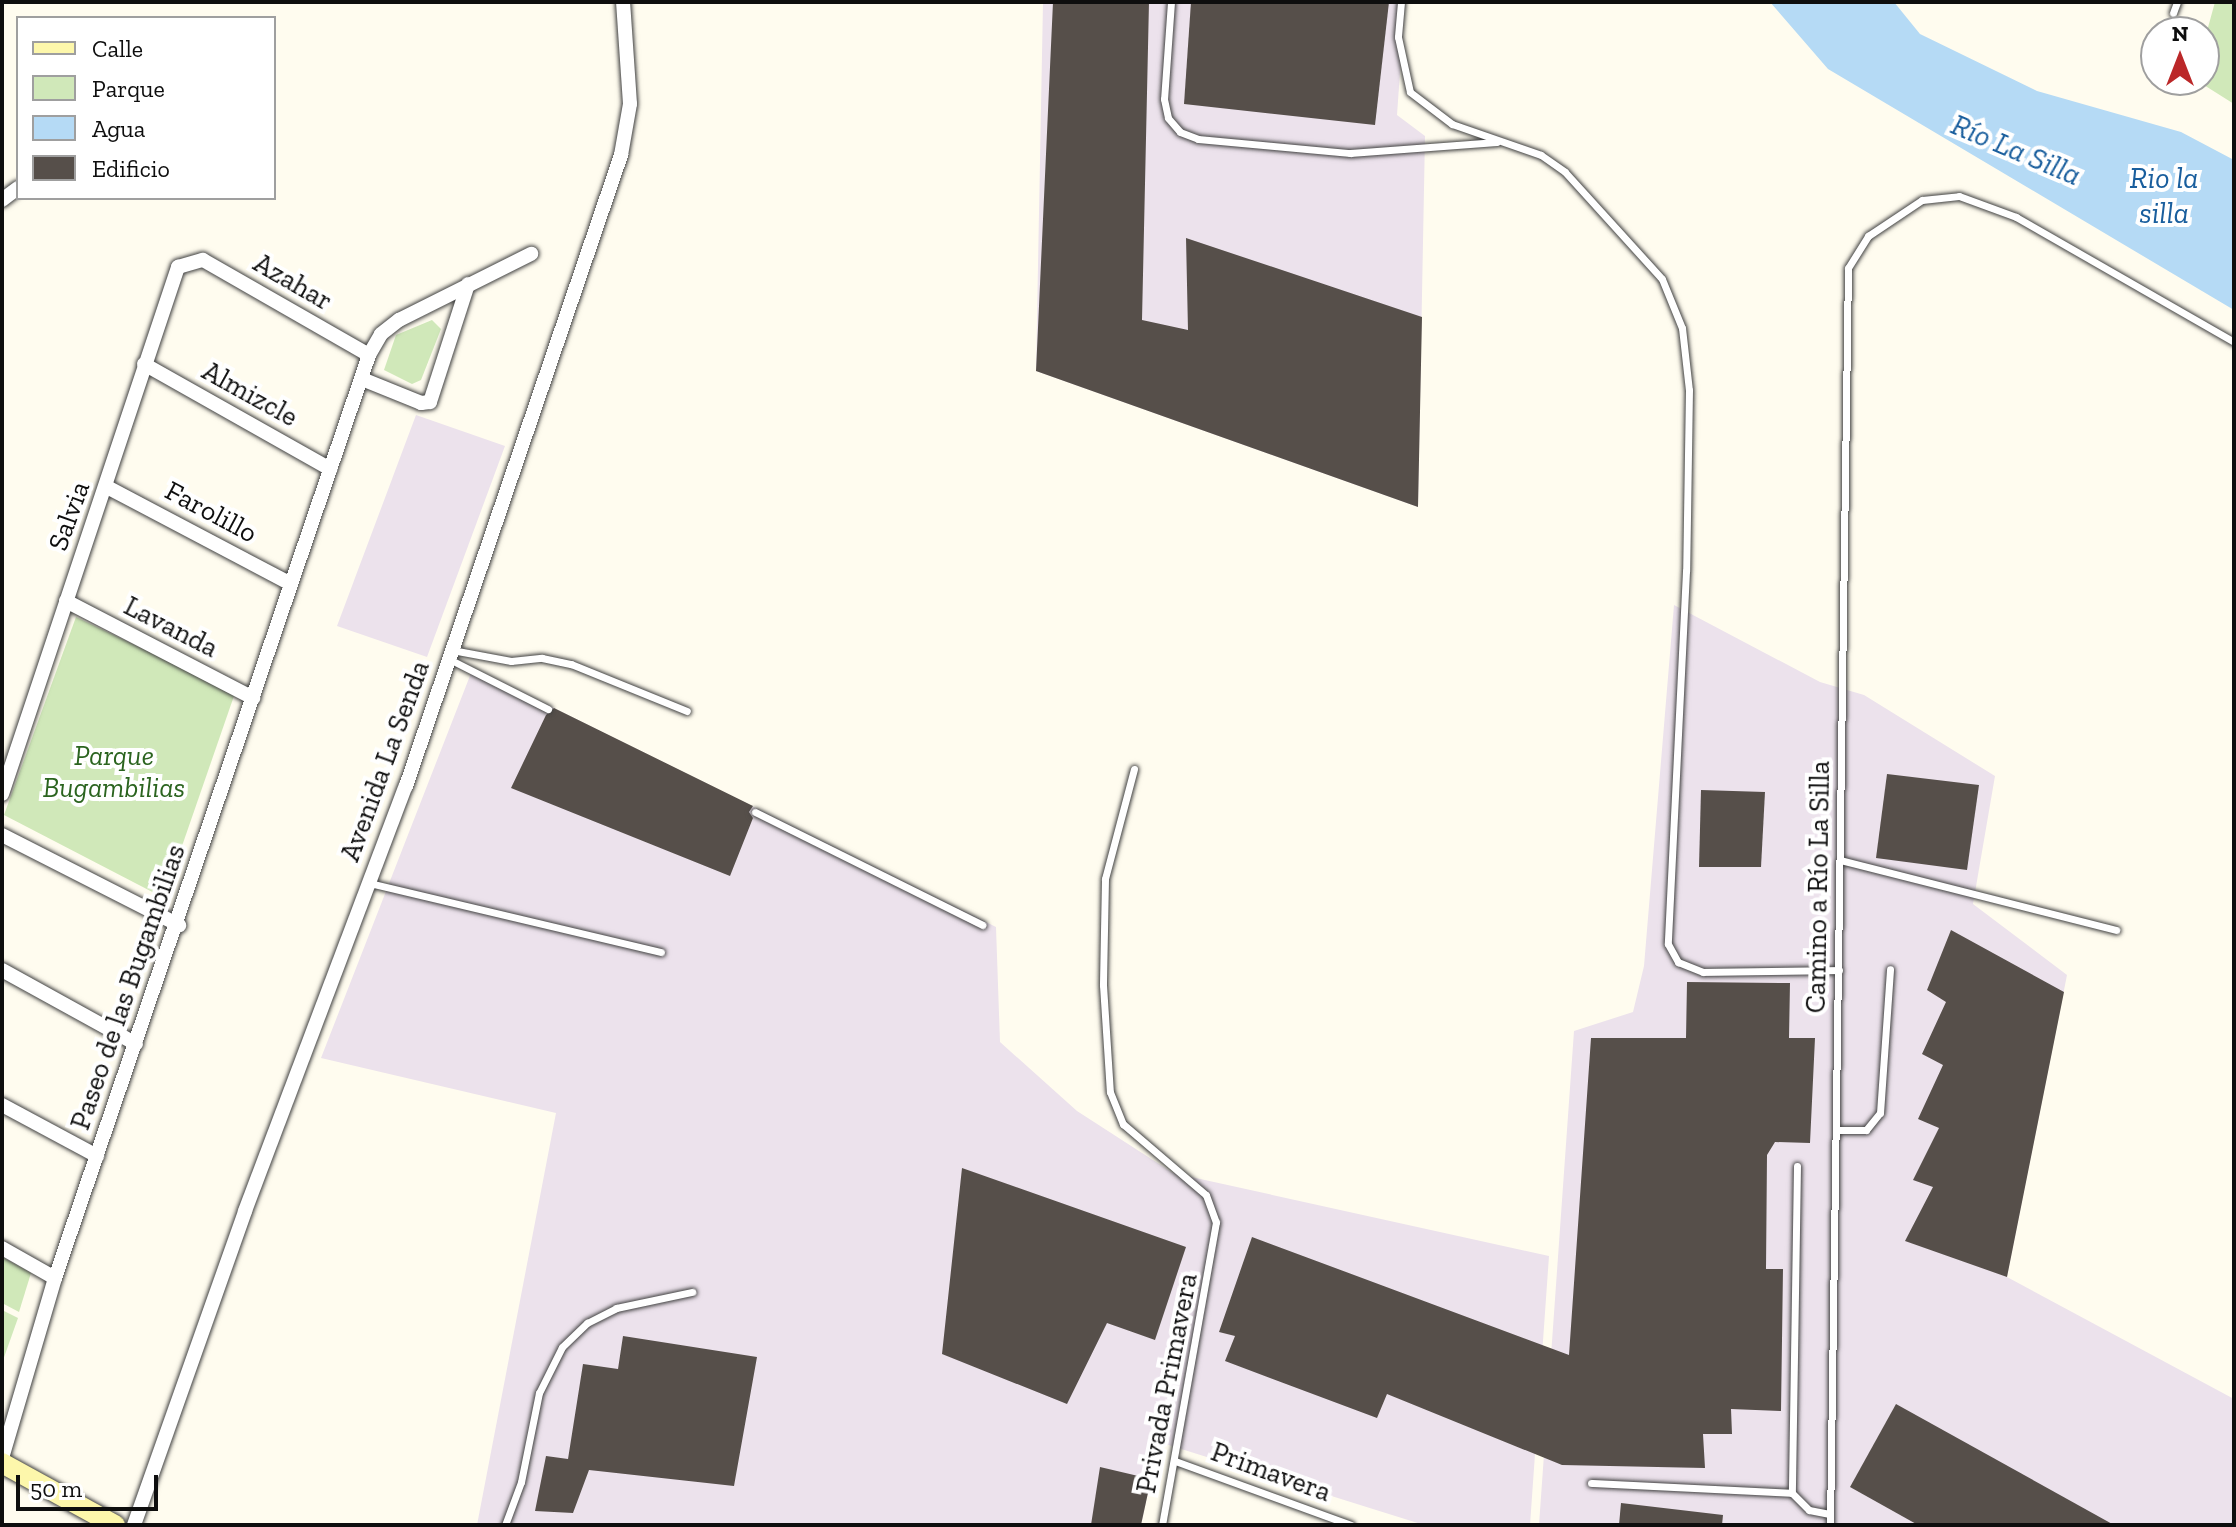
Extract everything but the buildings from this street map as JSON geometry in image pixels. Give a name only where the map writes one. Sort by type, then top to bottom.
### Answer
[{"type":"main road","points":[[2,1460],[115,1525]]},
{"type":"street","name":"Avenida La Senda","points":[[134,1525],[451,655],[621,155],[630,104],[623,2]]},
{"type":"street","name":"Paseo de las Bugambilias","points":[[2,1460],[55,1278],[179,925],[369,355],[381,334],[399,320],[531,254]]},
{"type":"street","name":"Azahar","points":[[189,260],[203,260],[369,355]]},
{"type":"street","name":"Salvia","points":[[2,794],[107,487],[144,364],[178,267],[189,260]]},
{"type":"street","points":[[362,379],[421,403],[430,402],[468,284]]},
{"type":"street","name":"Almizcle","points":[[144,364],[330,469]]},
{"type":"street","name":"Farolillo","points":[[107,487],[291,584]]},
{"type":"street","name":"Lavanda","points":[[66,601],[253,698]]},
{"type":"street","points":[[2,835],[179,925]]},
{"type":"street","points":[[2,970],[136,1044]]},
{"type":"street","points":[[2,1105],[97,1156]]},
{"type":"street","points":[[2,1248],[55,1278]]},
{"type":"street","points":[[2,1399],[17,1406]]},
{"type":"lane","points":[[1171,2],[1164,99],[1168,118],[1180,132],[1198,139],[1350,153],[1499,142]]},
{"type":"lane","points":[[1401,2],[1400,52],[1410,92],[1452,124],[1541,155],[1565,172],[1662,279],[1675,305],[1687,358],[1686,571],[1668,944],[1678,962],[1703,972],[1839,970]]},
{"type":"lane","points":[[2173,13],[2177,2]]},
{"type":"lane","name":"Camino a Río La Silla","points":[[1830,1525],[1845,288],[1855,252],[1868,236],[1922,200],[1959,196],[1985,202],[2234,342]]},
{"type":"lane","points":[[451,655],[548,709]]},
{"type":"lane","points":[[451,655],[511,661],[542,658],[571,664],[687,711]]},
{"type":"lane","name":"Privada Primavera","points":[[1134,769],[1105,879],[1103,985],[1110,1092],[1123,1124],[1206,1195],[1216,1222],[1215,1249],[1162,1525]]},
{"type":"lane","points":[[755,812],[983,925]]},
{"type":"lane","points":[[1840,860],[2116,930]]},
{"type":"lane","points":[[369,883],[661,952]]},
{"type":"lane","points":[[1836,1130],[1866,1130],[1880,1113],[1890,969]]},
{"type":"lane","points":[[1792,1493],[1797,1166]]},
{"type":"lane","points":[[505,1525],[521,1482],[539,1393],[562,1347],[587,1323],[616,1308],[692,1292]]},
{"type":"lane","name":"Primavera","points":[[1175,1461],[1351,1525]]},
{"type":"lane","points":[[1591,1483],[1792,1493],[1809,1510],[1830,1514]]},
{"type":"shaded area","points":[[1043,2],[1405,2],[1397,115],[1425,136],[1418,507],[1036,371]]},
{"type":"shaded area","points":[[416,415],[505,446],[427,657],[337,626]]},
{"type":"shaded area","points":[[1674,605],[1820,682],[1864,695],[1995,776],[1973,904],[2067,975],[2007,1277],[2234,1399],[2234,1525],[1539,1525],[1574,1031],[1633,1012],[1644,966]]},
{"type":"shaded area","points":[[473,668],[996,927],[1000,1042],[1077,1111],[1173,1173],[1549,1256],[1530,1525],[1424,1525],[1159,1442],[1141,1525],[477,1525],[556,1113],[321,1058]]},
{"type":"green space","points":[[2215,2],[2234,2],[2234,104],[2220,95],[2220,16],[2211,16]]},
{"type":"green space","points":[[432,320],[441,329],[421,380],[412,384],[384,370],[396,335]]},
{"type":"green space","name":"Parque Bugambilias","points":[[76,617],[235,693],[164,898],[4,815]]},
{"type":"green space","points":[[2,1257],[31,1273],[19,1312],[2,1303]]},
{"type":"green space","points":[[2,1310],[18,1318],[2,1363]]},
{"type":"water","name":"Rio la silla","points":[[1770,2],[1894,2],[1920,34],[2037,91],[2181,132],[2234,160],[2234,310],[1828,69]]},
{"type":"water label","name":"Río La Silla","points":[[2016,150]]}]
